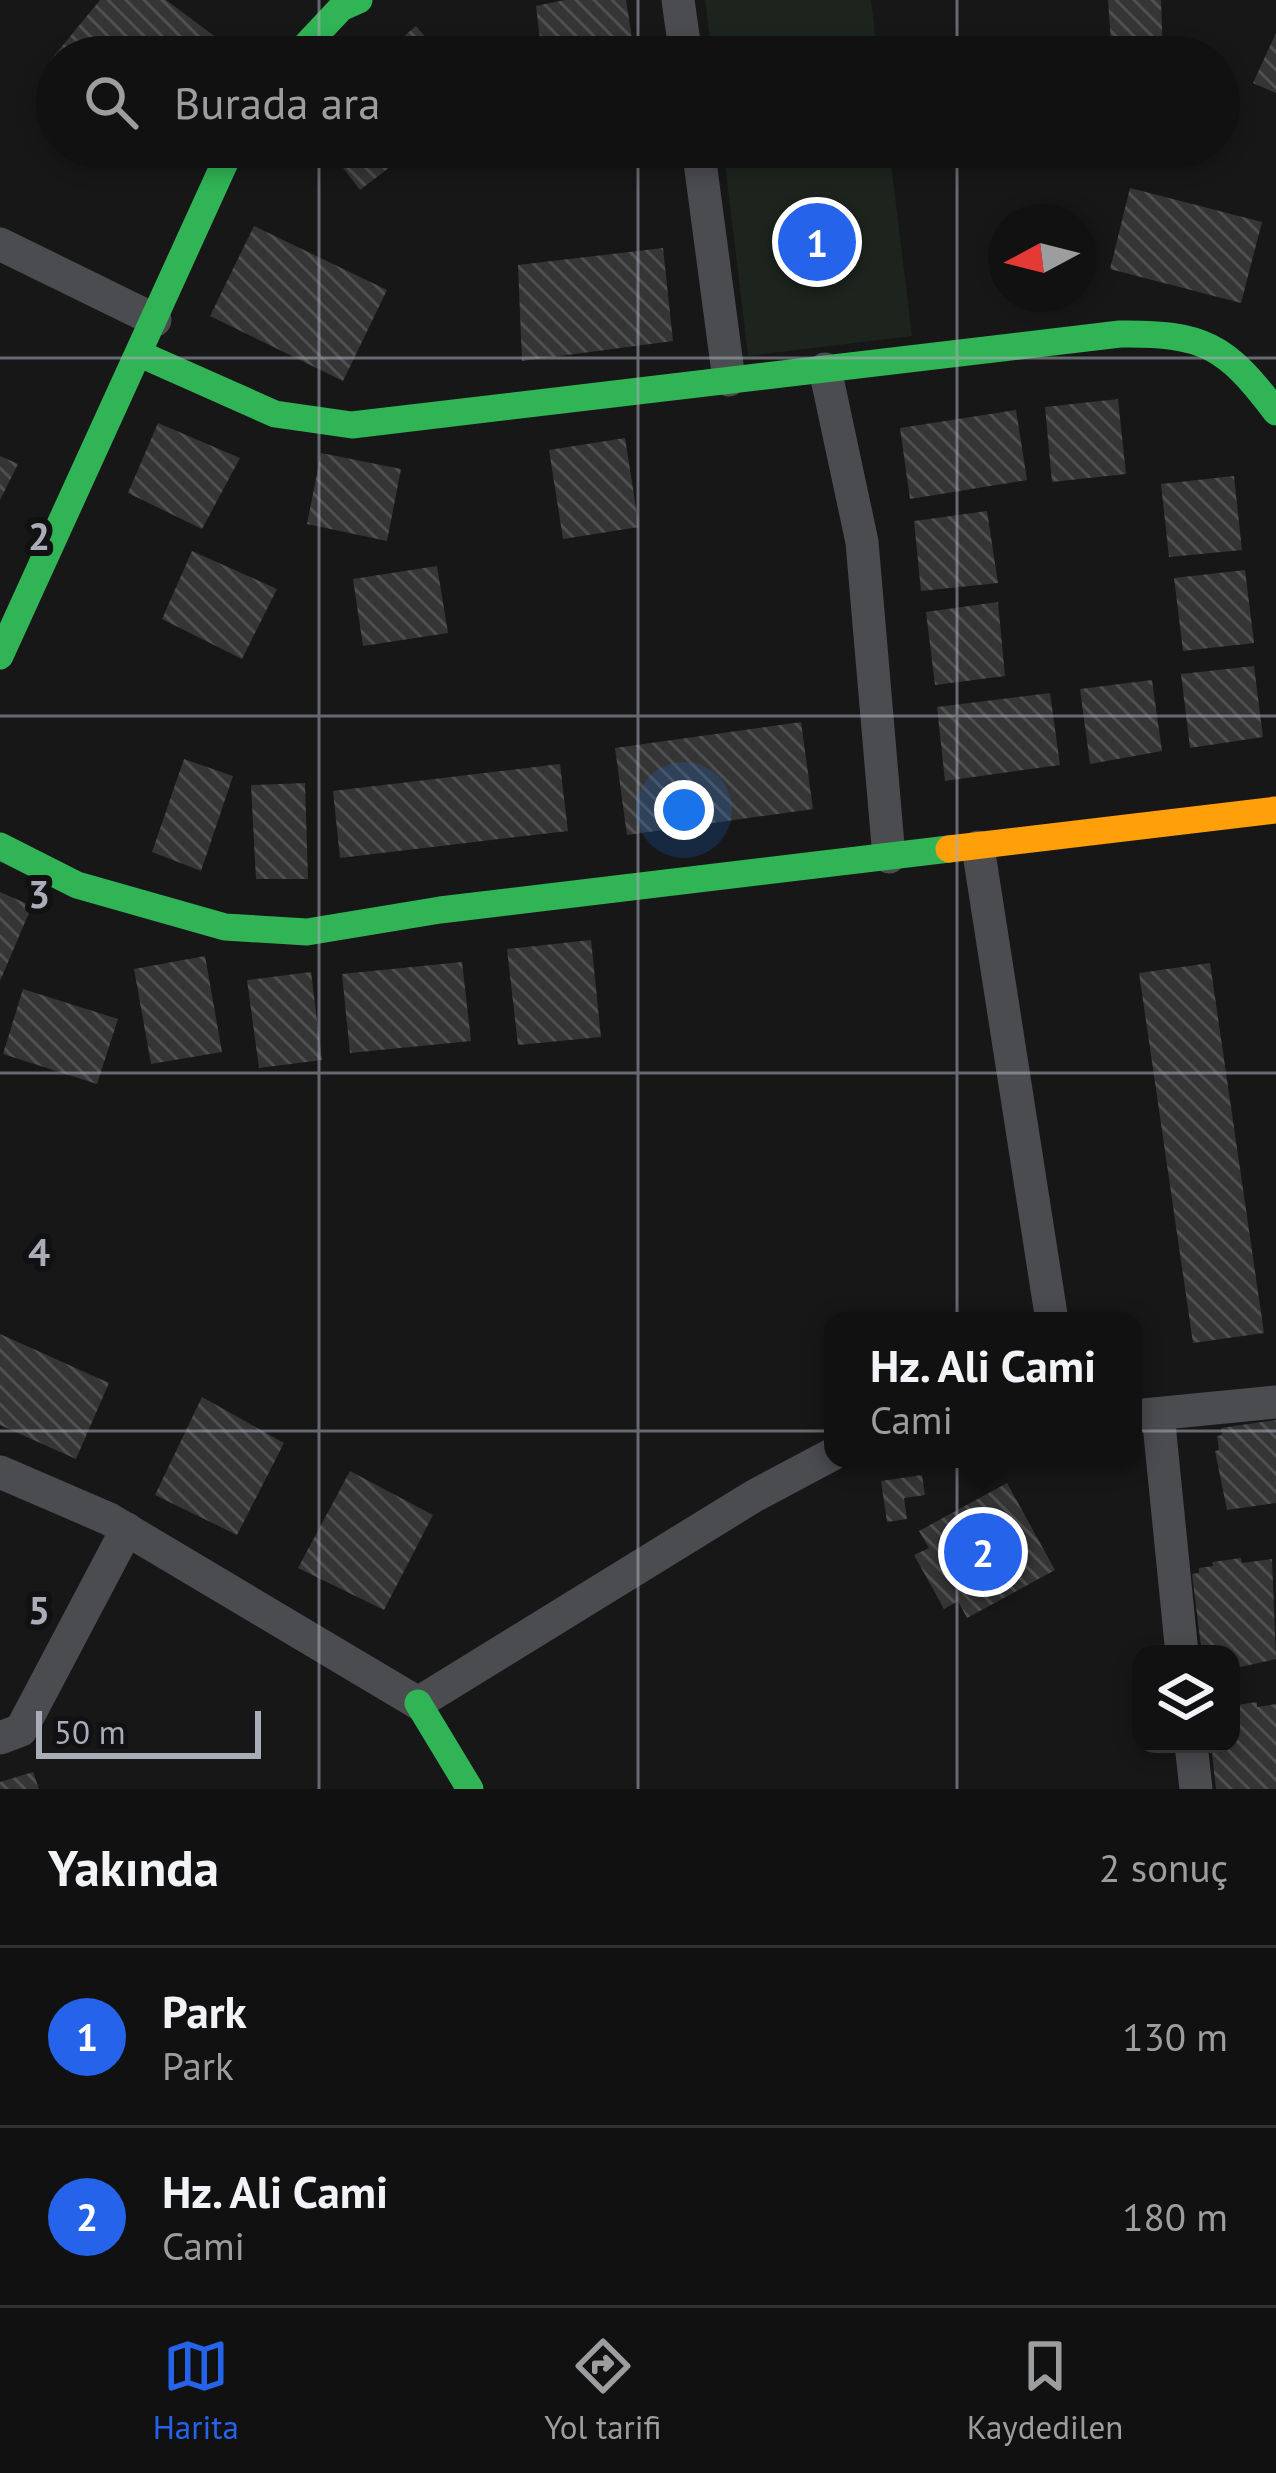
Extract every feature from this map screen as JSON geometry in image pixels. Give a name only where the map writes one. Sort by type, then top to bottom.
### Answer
[{"type":"street","points":[[315,36],[341,8],[359,0]]},
{"type":"street","points":[[678,0],[683,36]]},
{"type":"street","points":[[0,656],[223,168]]},
{"type":"street","points":[[701,168],[729,380]]},
{"type":"street","points":[[0,244],[155,320]]},
{"type":"street","points":[[140,354],[275,414],[352,425],[1120,334],[1182,335],[1217,349],[1276,412]]},
{"type":"street","points":[[825,369],[862,542],[889,857]]},
{"type":"street","points":[[0,846],[77,886],[226,927],[307,932],[440,910],[1276,810]]},
{"type":"street","points":[[978,847],[1051,1312]]},
{"type":"street","points":[[1181,1645],[1146,1415],[1276,1402]]},
{"type":"street","points":[[418,1703],[754,1496],[824,1459]]},
{"type":"street","points":[[0,1472],[127,1529],[418,1703],[470,1789]]},
{"type":"street","points":[[0,1738],[21,1730],[127,1529]]},
{"type":"street","points":[[1192,1753],[1196,1789]]},
{"type":"shaded area","points":[[705,0],[871,0],[875,36],[709,36]]},
{"type":"shaded area","points":[[726,168],[892,168],[912,336],[748,356]]},
{"type":"building","points":[[100,0],[166,0],[214,36],[70,36]]},
{"type":"building","points":[[565,0],[626,0],[632,36],[540,36],[536,6]]},
{"type":"building","points":[[1108,0],[1161,0],[1162,36],[1111,36]]},
{"type":"building","points":[[416,26],[424,36],[404,36]]},
{"type":"building","points":[[1276,33],[1276,93],[1253,83]]},
{"type":"building","points":[[343,168],[389,168],[360,190]]},
{"type":"building","points":[[1130,188],[1262,222],[1241,303],[1110,269]]},
{"type":"building","points":[[254,226],[387,290],[343,381],[210,316]]},
{"type":"building","points":[[663,248],[673,341],[522,361],[518,265]]},
{"type":"building","points":[[1118,399],[1126,474],[1052,482],[1045,407]]},
{"type":"building","points":[[1016,410],[1027,480],[910,499],[900,428]]},
{"type":"building","points":[[158,423],[240,458],[202,529],[128,493]]},
{"type":"building","points":[[625,438],[639,527],[563,539],[549,450]]},
{"type":"building","points":[[321,453],[401,469],[387,541],[307,524]]},
{"type":"building","points":[[0,456],[18,464],[0,500]]},
{"type":"building","points":[[1234,476],[1242,550],[1169,557],[1161,484]]},
{"type":"building","points":[[987,511],[998,583],[921,591],[914,521]]},
{"type":"building","points":[[192,551],[277,589],[242,659],[162,619]]},
{"type":"building","points":[[437,566],[448,633],[363,646],[353,579]]},
{"type":"building","points":[[1245,570],[1254,643],[1183,651],[1174,578]]},
{"type":"building","points":[[998,602],[1005,676],[935,685],[926,612]]},
{"type":"building","points":[[1254,666],[1263,737],[1190,748],[1181,674]]},
{"type":"building","points":[[1152,680],[1162,751],[1090,764],[1080,689]]},
{"type":"building","points":[[1050,693],[1060,765],[945,781],[937,707]]},
{"type":"building","points":[[801,722],[813,809],[627,835],[615,748]]},
{"type":"building","points":[[184,759],[233,776],[201,871],[152,852]]},
{"type":"building","points":[[560,764],[568,831],[340,858],[333,791]]},
{"type":"building","points":[[305,783],[308,879],[256,879],[251,785]]},
{"type":"building","points":[[0,892],[32,906],[0,981]]},
{"type":"building","points":[[591,940],[601,1037],[518,1045],[507,949]]},
{"type":"building","points":[[205,956],[222,1052],[151,1064],[134,969]]},
{"type":"building","points":[[462,962],[471,1041],[350,1053],[342,974]]},
{"type":"building","points":[[1210,963],[1264,1333],[1193,1343],[1139,973]]},
{"type":"building","points":[[311,972],[322,1060],[259,1068],[247,980]]},
{"type":"building","points":[[23,989],[118,1019],[97,1084],[3,1054]]},
{"type":"building","points":[[0,1334],[109,1383],[76,1459],[0,1425]]},
{"type":"building","points":[[202,1397],[284,1443],[237,1535],[155,1495]]},
{"type":"building","points":[[1276,1420],[1276,1503],[1227,1510],[1215,1451],[1219,1450],[1221,1428]]},
{"type":"building","points":[[350,1471],[433,1515],[384,1610],[298,1568]]},
{"type":"building","points":[[922,1475],[925,1495],[904,1498],[907,1519],[887,1522],[881,1481]]},
{"type":"building","points":[[1007,1483],[1055,1570],[967,1618],[958,1601],[944,1609],[914,1555],[929,1548],[919,1531]]},
{"type":"building","points":[[1272,1559],[1276,1659],[1240,1667],[1240,1645],[1201,1645],[1192,1574],[1213,1566],[1212,1562]]},
{"type":"building","points":[[1276,1704],[1276,1789],[1216,1789],[1212,1753],[1240,1753],[1240,1705]]},
{"type":"building","points":[[33,1772],[39,1789],[0,1789],[0,1782]]},
{"type":"traffic: fast","points":[[315,36],[341,8],[359,0]]},
{"type":"traffic: fast","points":[[0,656],[222,168]]},
{"type":"traffic: fast","points":[[140,354],[275,414],[352,425],[1148,334],[1193,341],[1227,358],[1276,412]]},
{"type":"traffic: fast","points":[[0,846],[77,885],[225,927],[307,932],[440,910],[949,849]]},
{"type":"traffic: fast","points":[[418,1703],[470,1789]]},
{"type":"traffic: slow","points":[[949,849],[1276,810]]},
{"type":"place","name":"Park","points":[[817,242]]},
{"type":"place","name":"Hz. Ali Cami","points":[[983,1552]]}]
